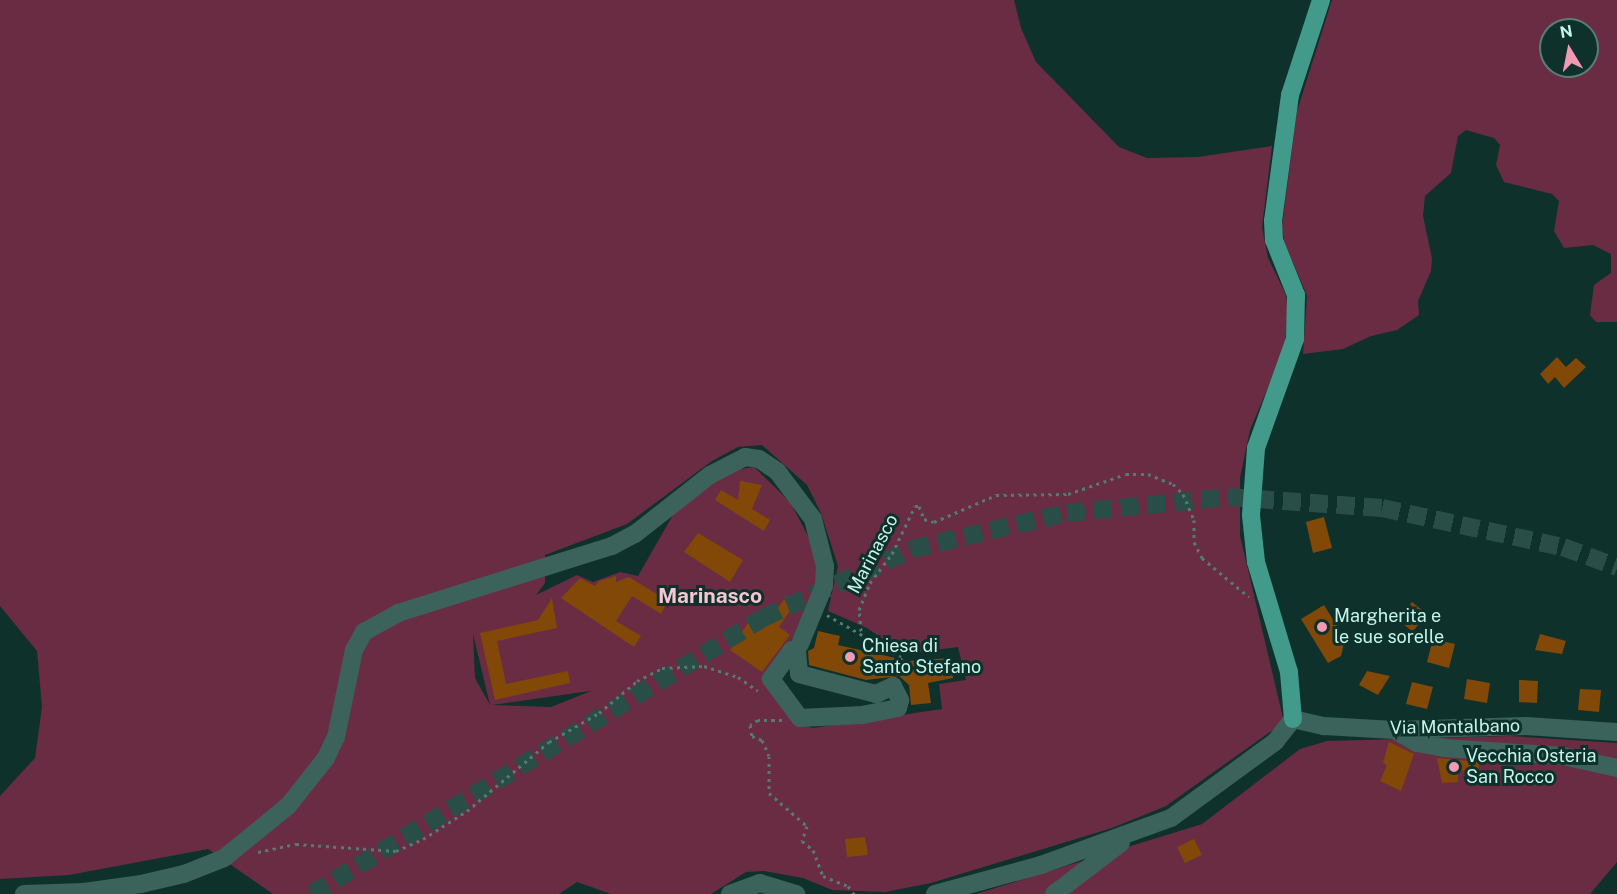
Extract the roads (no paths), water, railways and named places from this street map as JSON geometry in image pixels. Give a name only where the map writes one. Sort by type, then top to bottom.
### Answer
[{"type":"main road","points":[[1293,719],[1288,672],[1252,538],[1253,472],[1264,422],[1291,359],[1298,305],[1274,240],[1273,221],[1290,95],[1321,0]]},
{"type":"street","points":[[24,894],[84,892],[141,884],[184,874],[224,858],[288,806],[326,758],[336,737],[354,650],[364,632],[398,613],[612,546],[635,534],[710,475],[745,457],[759,459],[777,471],[813,519],[825,566],[824,586],[800,644]]},
{"type":"street","points":[[792,650],[797,651],[799,674],[876,694],[893,686],[900,700],[898,708],[863,715],[800,718],[771,679],[792,650]]},
{"type":"street","points":[[935,894],[1129,836],[1172,818],[1206,796],[1275,742],[1293,719]]},
{"type":"street","name":"Via Montalbano","points":[[1293,719],[1318,725],[1394,730],[1526,726],[1617,732]]},
{"type":"street","points":[[1394,730],[1417,743],[1444,748],[1563,756],[1617,768]]},
{"type":"street","points":[[1054,894],[1129,836]]},
{"type":"street","points":[[730,894],[760,883],[796,894]]},
{"type":"tunnel","points":[[312,894],[763,618],[912,549],[1067,513],[1229,497],[1382,508],[1563,547],[1617,567]]},
{"type":"place","name":"Margherita e le sue sorelle","points":[[1322,627]]},
{"type":"place","name":"Chiesa di Santo Stefano","points":[[850,657]]},
{"type":"place","name":"Vecchia Osteria San Rocco","points":[[1454,767]]},
{"type":"district","name":"Marinasco","points":[[710,596]]}]
